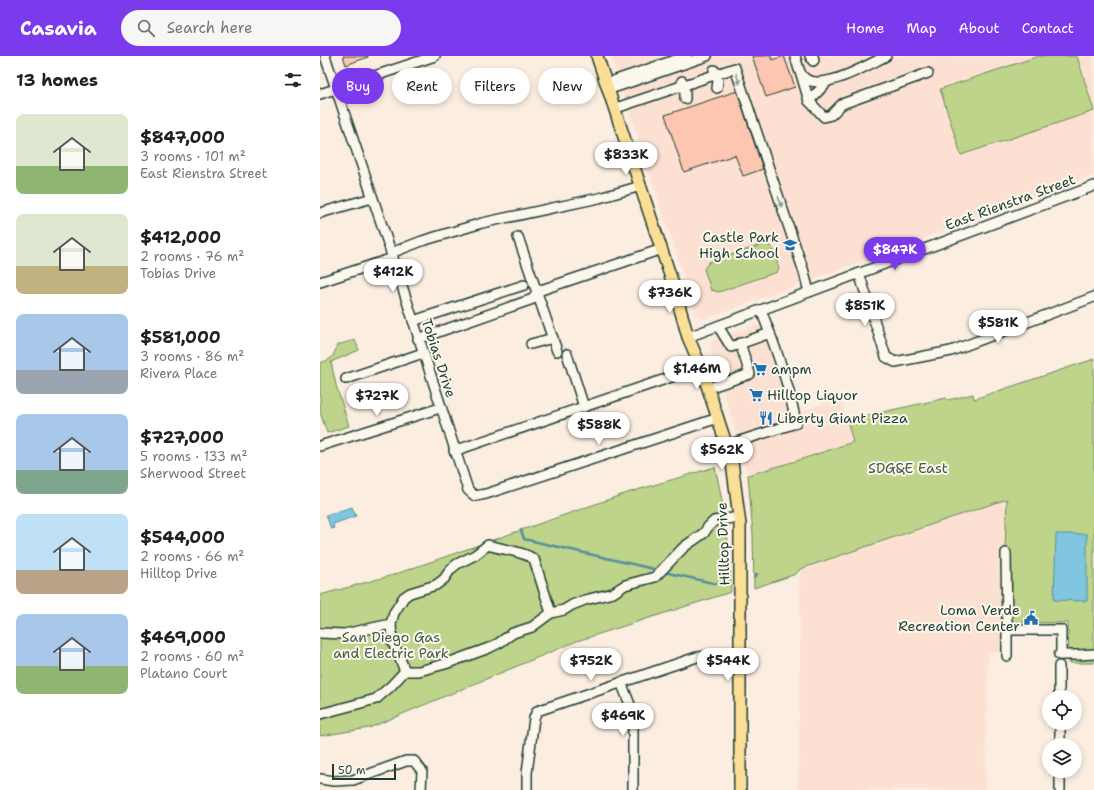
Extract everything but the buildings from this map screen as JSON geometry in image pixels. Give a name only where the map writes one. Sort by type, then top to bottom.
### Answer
[{"type":"main road","name":"Hilltop Drive","points":[[597,56],[616,108],[662,249],[688,337],[701,367],[732,462],[739,517],[740,548],[740,790]]},
{"type":"street","name":"Tobias Drive","points":[[325,56],[332,77]]},
{"type":"street","points":[[384,73],[435,56]]},
{"type":"street","points":[[684,99],[685,92],[678,71],[687,56]]},
{"type":"street","points":[[795,56],[809,101],[824,117],[831,115],[842,104],[928,73]]},
{"type":"street","points":[[801,74],[807,79],[820,83],[837,79],[886,56]]},
{"type":"street","points":[[616,108],[678,71],[709,57]]},
{"type":"street","points":[[608,86],[678,71],[715,72],[735,68],[804,272],[809,292]]},
{"type":"street","points":[[715,72],[718,81],[718,88]]},
{"type":"street","points":[[809,101],[828,81]]},
{"type":"street","points":[[320,94],[332,90]]},
{"type":"street","name":"Tobias Drive","points":[[341,104],[392,255],[454,451],[468,490],[475,496],[486,494],[718,418]]},
{"type":"street","points":[[320,282],[392,255],[422,241],[482,223],[599,198],[641,186]]},
{"type":"street","name":"East Rienstra Street","points":[[688,337],[1094,186]]},
{"type":"street","points":[[321,211],[372,198]]},
{"type":"street","points":[[518,237],[558,351]]},
{"type":"street","points":[[418,339],[533,299],[538,291],[662,249]]},
{"type":"street","points":[[859,274],[886,357],[895,362],[951,351],[1094,297]]},
{"type":"street","points":[[413,321],[524,285]]},
{"type":"street","points":[[727,445],[796,423],[792,400],[770,333],[760,310]]},
{"type":"street","points":[[718,326],[731,347],[770,333]]},
{"type":"street","points":[[530,344],[553,338]]},
{"type":"street","points":[[708,388],[750,374],[740,343]]},
{"type":"street","points":[[346,379],[423,353]]},
{"type":"street","points":[[567,354],[584,407]]},
{"type":"street","points":[[454,451],[701,367]]},
{"type":"street","points":[[320,446],[440,408]]},
{"type":"street","points":[[320,714],[376,699],[405,671],[419,671],[445,664],[489,648],[513,633],[532,627],[551,613],[564,610],[585,600],[613,593],[625,585],[655,577],[684,547],[704,533],[714,522],[739,517]]},
{"type":"street","points":[[405,671],[392,640],[391,624],[394,613],[404,597],[410,593],[436,585],[444,579],[454,567],[475,555],[488,545],[526,554],[534,559],[551,613]]},
{"type":"street","points":[[1006,553],[1007,656]]},
{"type":"street","points":[[320,633],[344,634],[391,624]]},
{"type":"street","points":[[1007,630],[1061,630],[1060,655],[1094,654]]},
{"type":"street","points":[[527,790],[527,773],[534,718],[537,711],[697,657],[739,654]]},
{"type":"street","points":[[1059,666],[1059,690]]},
{"type":"street","points":[[621,682],[632,707],[633,790]]},
{"type":"street","points":[[320,779],[334,781],[353,780],[406,761],[414,761],[422,770],[421,790]]},
{"type":"street","points":[[1060,778],[1060,790]]},
{"type":"shaded area","name":"Castle Park High School","points":[[611,56],[1094,56],[1094,175],[705,319],[697,315]]},
{"type":"shaded area","points":[[762,323],[792,414],[840,398],[853,442],[748,475],[710,345],[712,341]]},
{"type":"shaded area","points":[[1007,499],[1002,652],[988,652],[985,790],[798,790],[800,569]]},
{"type":"green space","points":[[1039,56],[1077,56],[1094,111],[961,155],[940,89]]},
{"type":"green space","points":[[764,244],[772,247],[779,268],[777,272],[719,292],[711,290],[704,269],[709,262]]},
{"type":"green space","points":[[355,340],[359,350],[331,362],[336,385],[349,426],[327,433],[320,412],[320,363],[332,357],[337,345]]},
{"type":"green space","name":"SDG&E East","points":[[1094,359],[1094,663],[1069,663],[1068,623],[1002,622],[1007,499],[800,569],[796,574],[754,588],[753,535],[748,475],[853,442],[847,420],[946,398],[948,400],[973,394],[974,399]]},
{"type":"green space","name":"San Diego Gas and Electric Park","points":[[715,467],[722,498],[726,529],[731,592],[577,641],[369,728],[320,736],[320,595],[393,575],[627,493]]},
{"type":"water","points":[[352,507],[356,516],[333,524],[334,528],[331,529],[326,515]]},
{"type":"water","points":[[1056,534],[1087,534],[1087,601],[1054,600]]},
{"type":"waterway","points":[[521,530],[524,539],[658,570]]},
{"type":"waterway","points":[[664,572],[723,584]]},
{"type":"waterway","points":[[754,577],[757,574]]},
{"type":"place","name":"Castle Park High School","points":[[790,245]]},
{"type":"place","name":"ampm","points":[[760,369]]},
{"type":"place","name":"Hilltop Liquor","points":[[756,395]]},
{"type":"place","name":"Liberty Giant Pizza","points":[[766,418]]},
{"type":"place","name":"Loma Verde Recreation Center","points":[[1031,618]]}]
